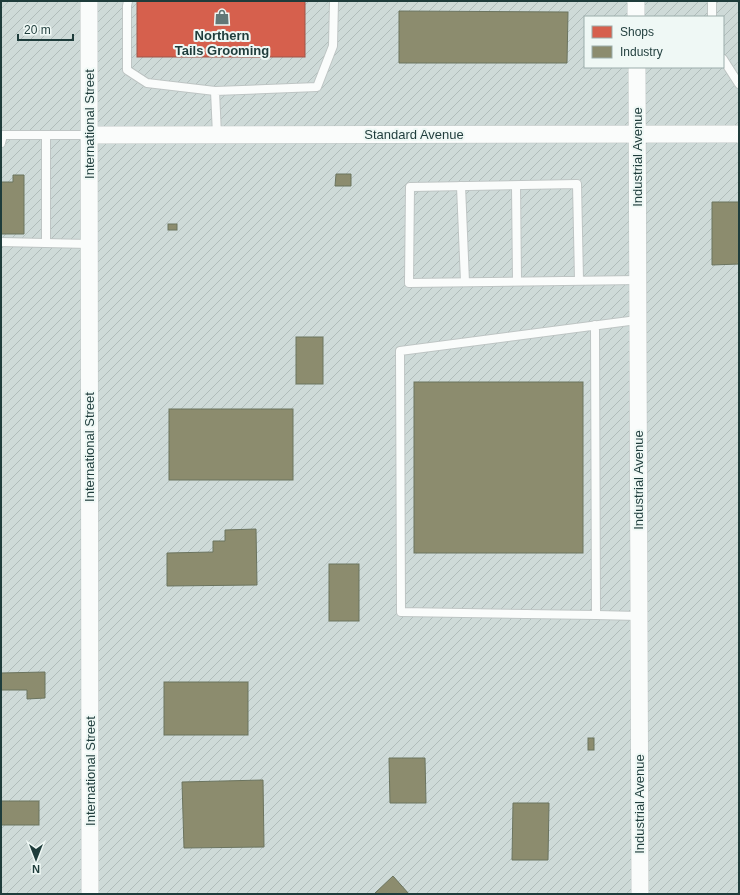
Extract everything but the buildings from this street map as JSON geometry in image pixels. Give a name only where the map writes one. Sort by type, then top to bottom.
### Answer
[{"type":"street","name":"International Street","points":[[89,1],[90,894]]},
{"type":"street","points":[[636,1],[636,16]]},
{"type":"street","name":"Industrial Avenue","points":[[636,68],[638,134],[637,320],[640,894]]},
{"type":"street","name":"Standard Avenue","points":[[89,135],[739,134]]},
{"type":"lane","points":[[128,1],[127,70],[147,83],[215,91],[317,87],[333,46],[334,1]]},
{"type":"lane","points":[[712,1],[712,16]]},
{"type":"lane","points":[[724,61],[739,84]]},
{"type":"lane","points":[[215,91],[217,135]]},
{"type":"lane","points":[[46,135],[46,243]]},
{"type":"lane","points":[[2,138],[46,135],[89,135]]},
{"type":"lane","points":[[579,280],[577,184],[410,187],[409,282],[638,280]]},
{"type":"lane","points":[[461,186],[465,282]]},
{"type":"lane","points":[[516,186],[517,281]]},
{"type":"lane","points":[[1,242],[89,244]]},
{"type":"lane","points":[[637,320],[400,351],[401,612],[639,616]]},
{"type":"lane","points":[[595,325],[596,615]]},
{"type":"shaded area","points":[[1,1],[739,1],[739,894],[1,894]]},
{"type":"place","name":"Northern Tails Grooming","points":[[222,17]]}]
